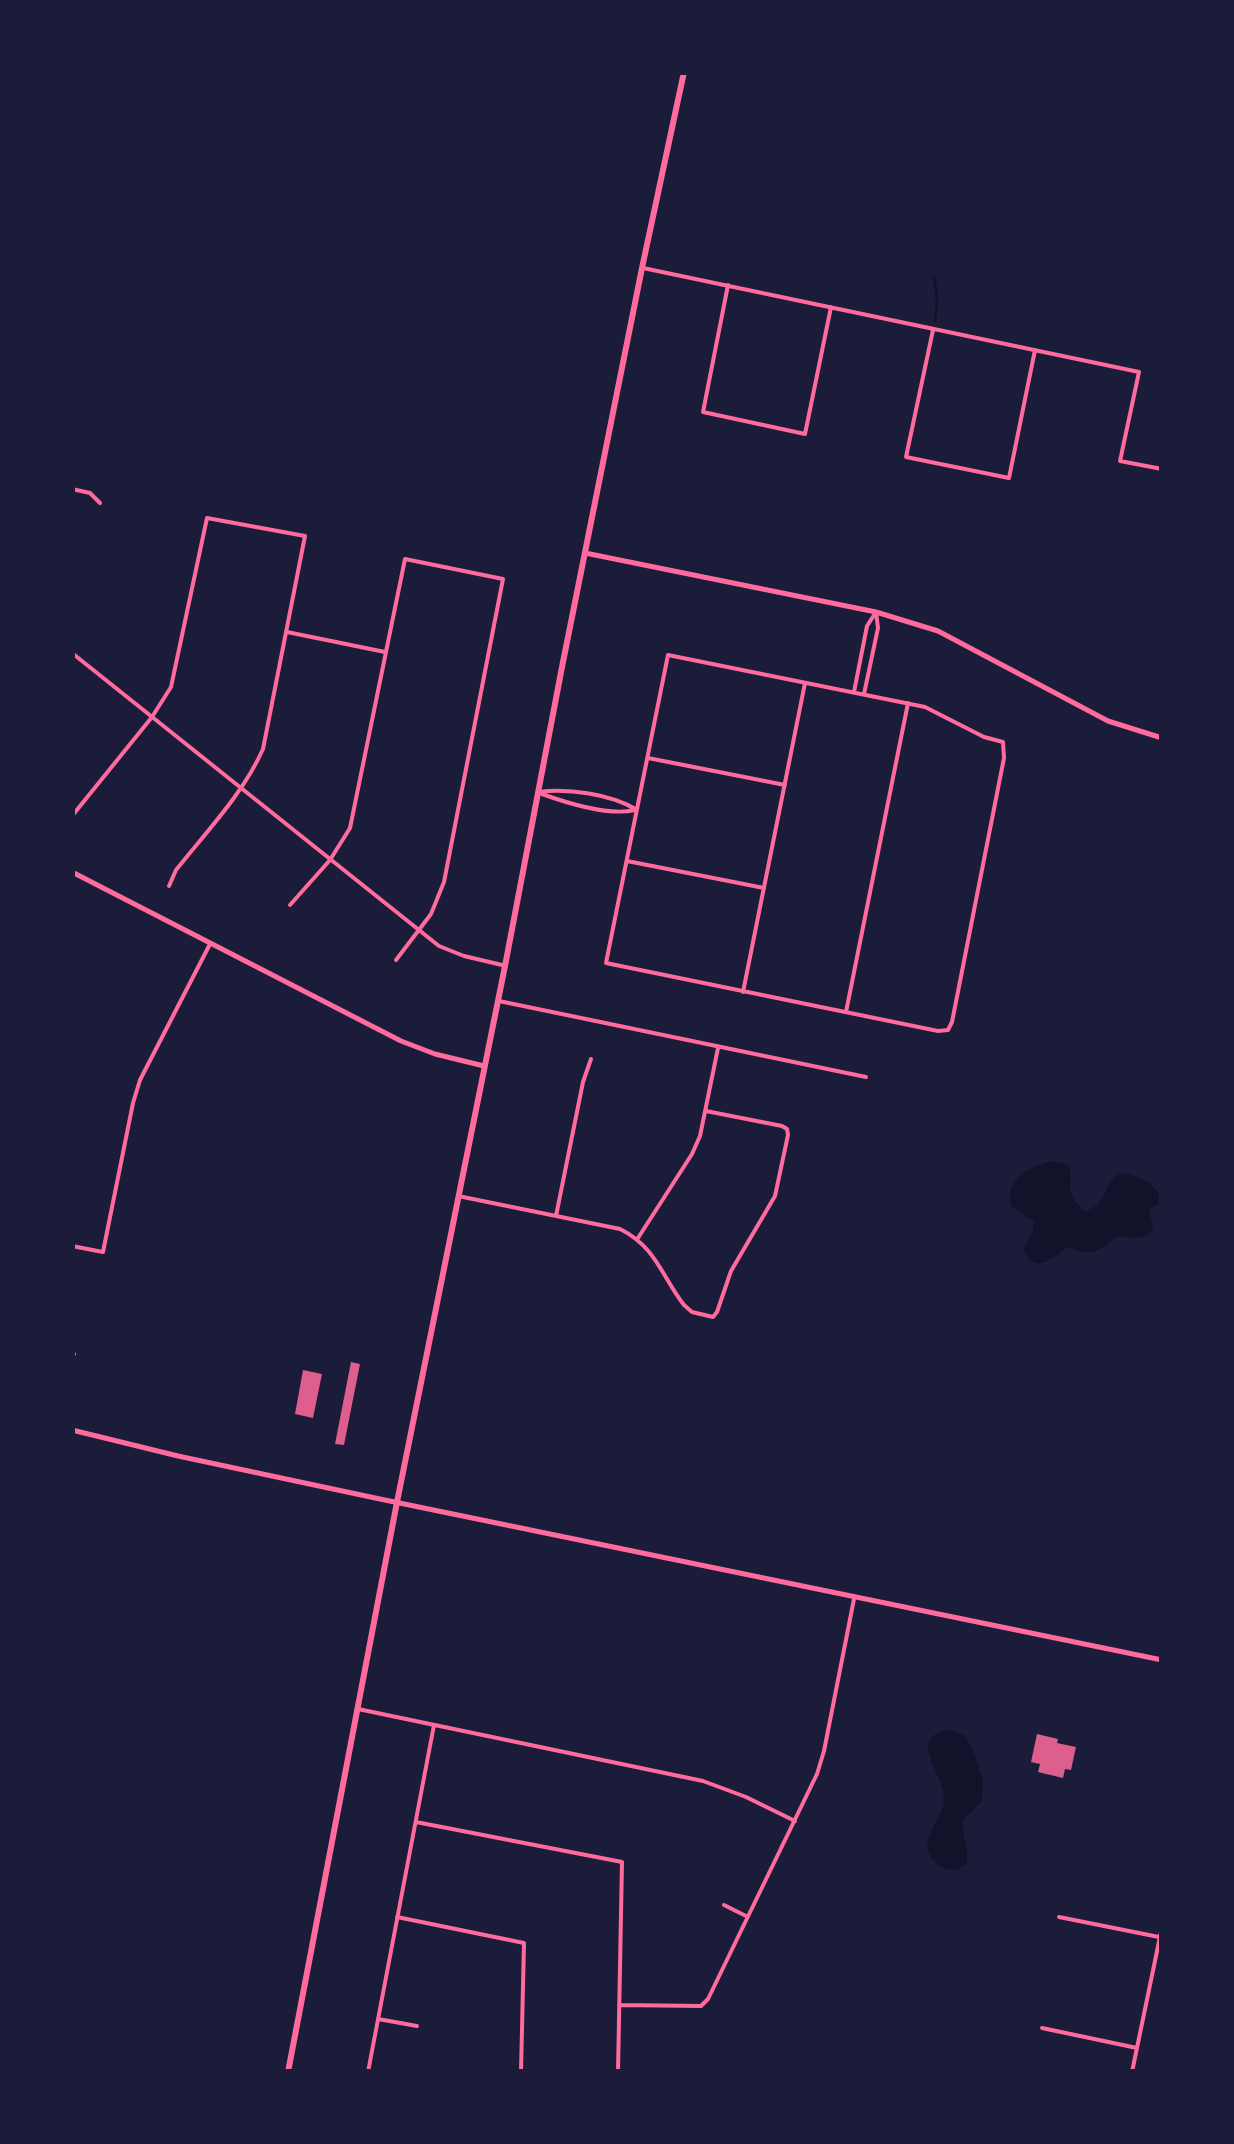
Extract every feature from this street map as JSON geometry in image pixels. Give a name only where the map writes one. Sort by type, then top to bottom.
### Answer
[{"type":"main road","points":[[288,2072],[585,552],[684,72]]},
{"type":"street","points":[[642,268],[1140,372],[1120,461],[1162,469]]},
{"type":"street","points":[[728,285],[703,412],[804,434],[831,306]]},
{"type":"street","points":[[933,328],[906,457],[1010,478],[1036,350]]},
{"type":"street","points":[[72,490],[90,493],[100,502]]},
{"type":"street","points":[[72,816],[166,698],[176,674],[207,518],[306,536],[263,750],[240,788],[176,870],[170,886]]},
{"type":"street","points":[[585,552],[876,612],[938,631],[1108,721],[1162,738]]},
{"type":"street","points":[[290,905],[330,860],[353,817],[405,558],[503,579],[444,882],[431,914],[396,960]]},
{"type":"street","points":[[854,692],[867,626],[876,612]]},
{"type":"street","points":[[864,694],[878,628],[876,612]]},
{"type":"street","points":[[287,632],[386,652]]},
{"type":"street","points":[[72,654],[418,931],[452,952],[505,966]]},
{"type":"street","points":[[668,654],[805,682],[925,708],[984,737],[1003,742],[1004,758],[948,1030],[606,963],[668,654]]},
{"type":"street","points":[[743,992],[805,682]]},
{"type":"street","points":[[846,1012],[908,704]]},
{"type":"street","points":[[648,758],[785,784]]},
{"type":"street","points":[[538,792],[559,790],[624,802],[637,810]]},
{"type":"street","points":[[538,792],[557,800],[622,813],[637,810]]},
{"type":"street","points":[[627,861],[764,888]]},
{"type":"street","points":[[72,872],[401,1041],[484,1066]]},
{"type":"street","points":[[72,1246],[102,1252],[140,1080],[210,944]]},
{"type":"street","points":[[498,1000],[866,1078]]},
{"type":"street","points":[[638,1238],[700,1136],[718,1047]]},
{"type":"street","points":[[556,1216],[582,1082],[591,1060]]},
{"type":"street","points":[[458,1196],[620,1230],[638,1238],[684,1305],[692,1312],[713,1317],[732,1272],[775,1196],[788,1129],[706,1111]]},
{"type":"street","points":[[72,1430],[178,1456],[1162,1660]]},
{"type":"street","points":[[620,2005],[701,2006],[708,1999],[818,1774],[854,1596]]},
{"type":"street","points":[[358,1709],[703,1781],[796,1821]]},
{"type":"street","points":[[368,2072],[434,1725]]},
{"type":"street","points":[[416,1822],[622,1862],[618,2072]]},
{"type":"street","points":[[724,1905],[748,1917]]},
{"type":"street","points":[[397,1917],[524,1942],[521,2072]]},
{"type":"street","points":[[1059,1917],[1160,1938]]},
{"type":"street","points":[[1132,2072],[1162,1927]]},
{"type":"street","points":[[378,2019],[417,2026]]},
{"type":"street","points":[[1042,2028],[1136,2048]]},
{"type":"shaded area","points":[[1052,1161],[1070,1168],[1071,1195],[1085,1211],[1098,1204],[1121,1173],[1145,1181],[1161,1199],[1149,1212],[1153,1228],[1142,1237],[1119,1236],[1093,1252],[1068,1247],[1044,1262],[1033,1262],[1024,1249],[1034,1222],[1012,1207],[1011,1189],[1027,1171]]},
{"type":"shaded area","points":[[951,1730],[963,1734],[972,1748],[983,1781],[982,1801],[964,1819],[966,1864],[956,1870],[935,1862],[928,1846],[944,1798],[928,1748],[937,1733]]},
{"type":"building","points":[[351,1362],[360,1364],[344,1445],[335,1444]]},
{"type":"building","points":[[303,1370],[322,1374],[313,1418],[295,1414]]},
{"type":"building","points":[[1037,1734],[1076,1747],[1071,1770],[1065,1769],[1063,1778],[1038,1772],[1040,1764],[1031,1762]]},
{"type":"waterway","points":[[934,277],[935,322]]}]
